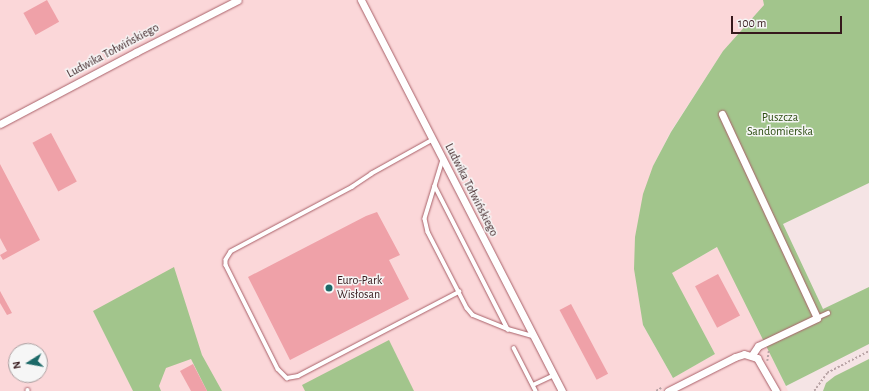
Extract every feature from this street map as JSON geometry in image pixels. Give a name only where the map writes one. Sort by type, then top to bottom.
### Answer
[{"type":"street","name":"Ludwika Tołwińskiego","points":[[0,124],[170,34],[238,0]]},
{"type":"street","name":"Ludwika Tołwińskiego","points":[[361,0],[562,391]]},
{"type":"street","points":[[722,114],[817,318],[758,346],[752,355]]},
{"type":"street","points":[[668,391],[735,357],[744,354],[752,355],[757,358],[776,391]]},
{"type":"lane","points":[[433,140],[372,174],[353,187],[232,252],[226,260],[226,265],[278,369],[287,378],[298,376],[459,292]]},
{"type":"lane","points":[[443,160],[425,219],[428,232],[459,292],[473,315],[508,329],[534,336]]},
{"type":"lane","points":[[435,186],[508,329]]},
{"type":"lane","points":[[817,318],[828,313]]},
{"type":"lane","points":[[514,348],[536,391]]},
{"type":"lane","points":[[533,385],[554,375]]},
{"type":"path","points":[[814,391],[827,373],[869,351]]},
{"type":"shaded area","points":[[0,0],[763,0],[764,5],[723,51],[671,131],[653,166],[643,325],[673,378],[715,354],[671,273],[718,247],[788,391],[0,391]]},
{"type":"green space","name":"Puszcza Sandomierska","points":[[763,0],[869,0],[869,183],[783,224],[823,309],[869,287],[869,344],[786,386],[717,247],[672,273],[715,354],[673,378],[643,325],[634,269],[635,237],[643,194],[653,166],[671,132],[723,51],[764,5]]},
{"type":"green space","points":[[174,267],[202,355],[222,391],[207,391],[191,359],[166,368],[159,386],[161,391],[133,391],[93,311]]},
{"type":"green space","points":[[389,340],[414,391],[305,391],[302,385]]},
{"type":"green space","points":[[869,359],[869,391],[823,391],[826,383],[835,376]]},
{"type":"building","points":[[47,0],[59,22],[36,35],[23,13]]},
{"type":"building","points":[[51,133],[77,182],[58,191],[32,143]]},
{"type":"building","points":[[0,164],[40,240],[3,260],[0,255],[7,251],[0,238]]},
{"type":"building","name":"Euro-Park Wisłosan","points":[[377,212],[400,255],[389,260],[409,299],[290,360],[248,277],[366,216]]},
{"type":"building","points":[[718,274],[740,315],[717,328],[695,286]]},
{"type":"building","points":[[0,291],[12,313],[7,315],[0,303]]},
{"type":"building","points":[[571,304],[608,374],[597,380],[560,310]]},
{"type":"building","points":[[193,364],[207,391],[191,391],[180,371]]},
{"type":"place","name":"Euro-Park Wisłosan","points":[[329,288]]}]
